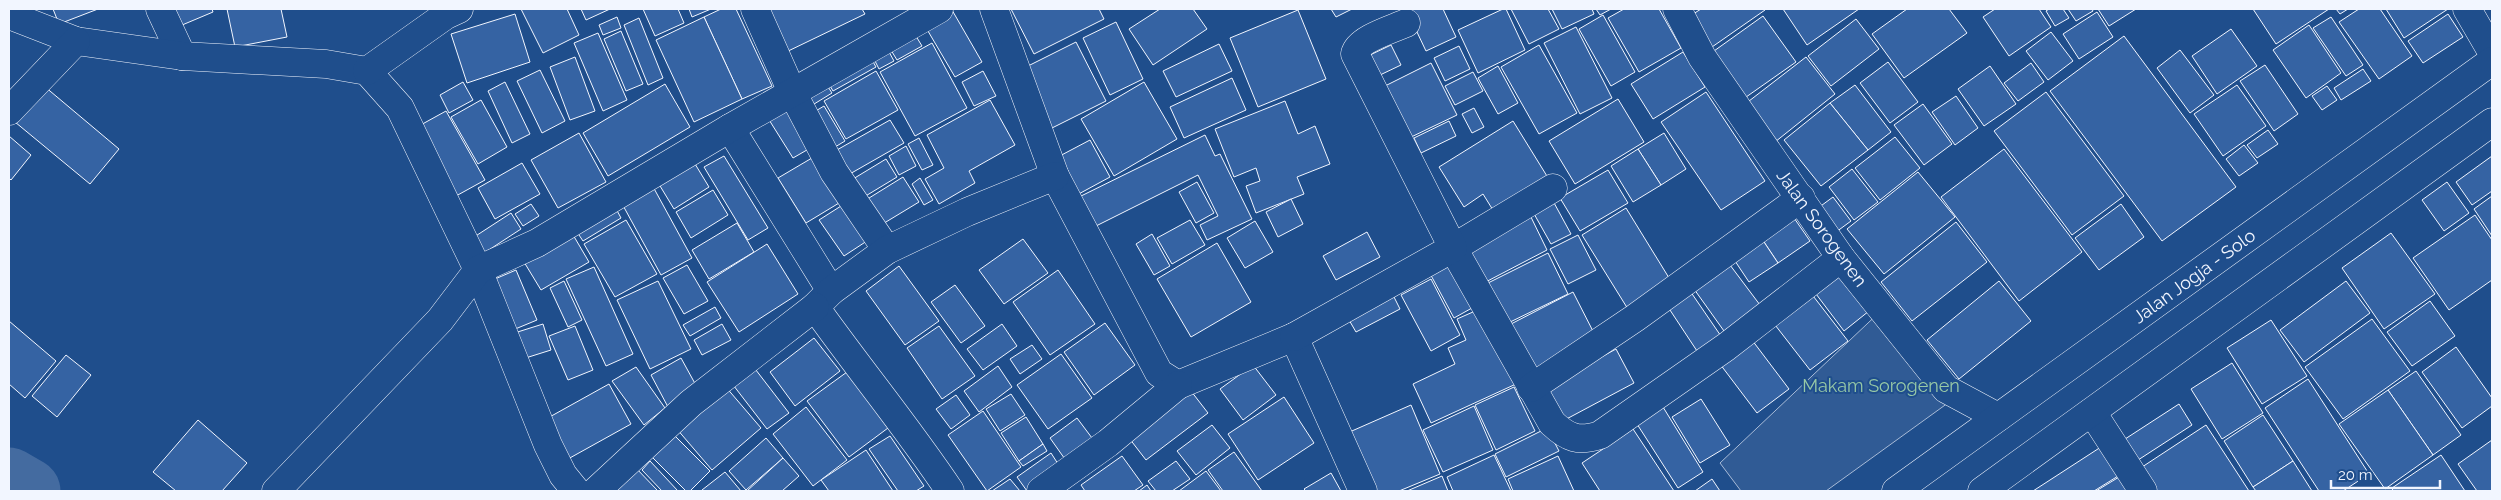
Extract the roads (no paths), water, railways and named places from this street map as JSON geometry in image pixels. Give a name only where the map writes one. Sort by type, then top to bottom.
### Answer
[{"type":"main road","points":[[160,9],[182,56]]},
{"type":"main road","points":[[755,9],[792,92],[834,172],[887,250]]},
{"type":"main road","points":[[276,491],[440,320],[478,270],[537,243],[730,128],[939,9]]},
{"type":"main road","points":[[994,9],[1055,176],[1150,360],[1159,373],[1178,385]]},
{"type":"main road","name":"Jalan Sorogenen","points":[[1677,9],[1702,57],[1841,258],[1946,389],[1998,417]]},
{"type":"main road","points":[[2467,9],[2492,52]]},
{"type":"main road","points":[[368,71],[450,11]]},
{"type":"main road","points":[[9,15],[76,41],[182,56],[326,64],[368,71],[400,108],[478,270],[548,444],[563,475],[576,491]]},
{"type":"main road","points":[[1406,22],[1358,46],[1355,54],[1453,248],[1531,388],[1552,423],[1564,434],[1580,439],[1600,435],[1726,347],[1841,258]]},
{"type":"main road","points":[[9,111],[76,41]]},
{"type":"main road","name":"Jalan Jogja - Solo","points":[[1896,491],[2492,61]]},
{"type":"main road","points":[[1982,491],[2492,122]]},
{"type":"main road","points":[[730,128],[823,299],[854,362],[933,464],[948,490]]},
{"type":"main road","points":[[596,491],[691,403],[887,250],[968,212],[1055,176]]},
{"type":"main road","points":[[1041,491],[1108,444],[1178,385],[1294,337],[1453,248],[1553,188]]},
{"type":"main road","points":[[1531,388],[1635,318],[1801,198]]},
{"type":"main road","points":[[1294,337],[1363,491]]},
{"type":"main road","points":[[2092,412],[2142,491]]},
{"type":"waterway","points":[[9,480],[28,491]]},
{"type":"park label","name":"Makam Sorogenen","points":[[1881,385]]}]
